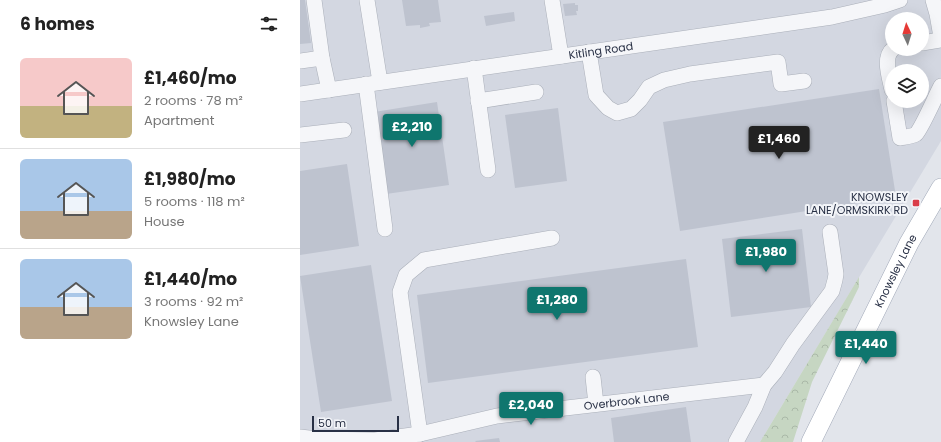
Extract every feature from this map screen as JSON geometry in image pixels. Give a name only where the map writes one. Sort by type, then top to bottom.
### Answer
[{"type":"main road","name":"Knowsley Lane","points":[[811,442],[909,243],[941,188]]},
{"type":"street","points":[[314,0],[322,58],[329,90]]},
{"type":"street","points":[[367,0],[385,229]]},
{"type":"street","points":[[552,0],[561,56]]},
{"type":"street","name":"Kitling Road","points":[[300,94],[832,17],[875,4],[900,0]]},
{"type":"street","points":[[929,42],[941,39],[937,14],[932,0]]},
{"type":"street","points":[[588,52],[596,95],[608,108],[617,113],[631,109],[649,87],[664,80],[690,74],[778,62],[781,84],[804,81]]},
{"type":"street","points":[[300,61],[322,58]]},
{"type":"street","points":[[474,68],[488,170]]},
{"type":"street","points":[[895,108],[900,138],[916,134],[926,118],[941,86]]},
{"type":"street","points":[[478,100],[536,92]]},
{"type":"street","points":[[300,135],[344,130]]},
{"type":"street","points":[[736,442],[755,407],[764,385],[775,372],[793,344],[832,291],[836,274],[830,232]]},
{"type":"street","points":[[420,434],[400,292],[406,275],[424,260],[552,238]]},
{"type":"street","points":[[593,377],[596,404]]},
{"type":"street","name":"Overbrook Lane","points":[[300,437],[317,439],[375,440],[420,434],[497,416],[764,385]]},
{"type":"shaded area","points":[[300,0],[941,0],[941,141],[760,442],[300,442]]},
{"type":"green space","points":[[859,277],[859,287],[812,382],[793,442],[760,442]]},
{"type":"building","points":[[300,0],[305,0],[311,43],[300,44]]},
{"type":"building","points":[[402,0],[438,0],[441,22],[429,23],[430,26],[420,28],[420,25],[406,26]]},
{"type":"building","points":[[575,3],[575,5],[578,5],[578,11],[576,11],[577,15],[565,16],[563,4]]},
{"type":"building","points":[[514,12],[515,21],[486,26],[484,16]]},
{"type":"building","points":[[879,89],[896,197],[680,231],[663,122]]},
{"type":"building","points":[[437,102],[449,185],[386,194],[374,112]]},
{"type":"building","points":[[558,108],[567,181],[515,188],[505,115]]},
{"type":"building","points":[[347,164],[359,246],[300,255],[300,171]]},
{"type":"building","points":[[802,229],[811,307],[731,317],[722,239]]},
{"type":"building","points":[[686,259],[698,347],[428,383],[417,295]]},
{"type":"building","points":[[371,265],[392,401],[321,412],[300,276]]},
{"type":"building","points":[[686,407],[691,442],[614,442],[611,418]]},
{"type":"building","points":[[499,438],[500,442],[475,441]]},
{"type":"place","name":"KNOWSLEY LANE/ORMSKIRK RD","points":[[916,203]]}]
